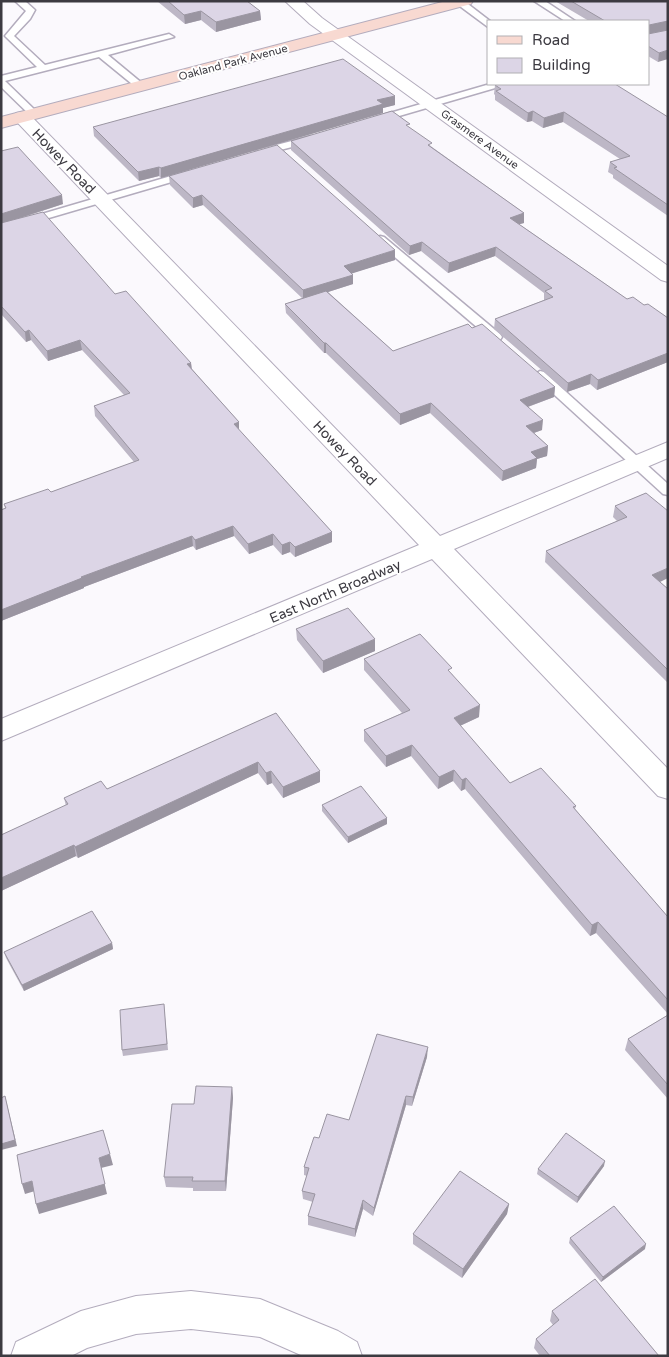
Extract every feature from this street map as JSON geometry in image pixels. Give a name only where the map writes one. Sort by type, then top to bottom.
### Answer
[{"type":"main road","name":"Oakland Park Avenue","points":[[19,118],[462,2]]},
{"type":"street","name":"Grasmere Avenue","points":[[294,1],[304,12],[668,276]]},
{"type":"street","name":"Howey Road","points":[[19,118],[102,200],[668,788]]},
{"type":"street","name":"East North Broadway","points":[[1,731],[386,570],[435,547],[668,449]]},
{"type":"street","points":[[30,1356],[81,1330],[136,1316],[191,1310],[260,1318],[324,1345],[342,1356]]},
{"type":"lane","points":[[19,1],[31,10],[29,18],[12,31],[9,36],[44,69]]},
{"type":"lane","points":[[538,1],[569,20]]},
{"type":"lane","points":[[462,2],[487,23]]},
{"type":"lane","points":[[19,118],[1,81],[169,38]]},
{"type":"lane","points":[[101,54],[140,86]]},
{"type":"lane","points":[[364,124],[497,85]]},
{"type":"lane","points":[[252,155],[321,136]]},
{"type":"lane","points":[[279,147],[293,160]]},
{"type":"lane","points":[[1,229],[198,171]]},
{"type":"lane","points":[[370,230],[508,348]]},
{"type":"lane","points":[[530,366],[668,492]]},
{"type":"building","points":[[168,1],[247,1],[260,11],[216,22],[201,11],[184,15]]},
{"type":"building","points":[[571,1],[668,1],[668,21],[649,25],[649,20],[603,20]]},
{"type":"building","points":[[668,30],[668,50],[659,53],[649,47],[649,34]]},
{"type":"building","points":[[343,59],[395,96],[377,100],[383,104],[161,168],[138,172],[93,127]]},
{"type":"building","points":[[495,85],[617,85],[668,117],[668,205],[614,168],[617,167],[610,162],[630,156],[564,112],[544,118],[533,111],[528,113],[496,91],[501,89]]},
{"type":"building","points":[[392,111],[410,124],[406,125],[432,143],[428,145],[524,213],[510,218],[627,299],[633,297],[644,305],[648,304],[668,318],[668,353],[598,380],[591,374],[568,383],[495,319],[553,297],[545,291],[552,288],[496,247],[449,263],[422,242],[410,246],[291,141]]},
{"type":"building","points":[[277,145],[395,250],[344,266],[353,275],[303,290],[202,195],[193,198],[169,176]]},
{"type":"building","points":[[18,147],[62,195],[1,214],[1,151]]},
{"type":"building","points":[[43,212],[115,294],[126,291],[191,363],[187,364],[239,422],[234,424],[332,532],[295,547],[290,542],[282,545],[273,534],[248,544],[233,526],[195,540],[192,536],[81,577],[1,610],[1,510],[6,508],[4,504],[48,489],[51,492],[139,460],[94,406],[130,393],[80,340],[47,351],[29,330],[25,332],[1,306],[1,223]]},
{"type":"building","points":[[326,291],[393,351],[468,324],[472,328],[482,324],[555,387],[520,400],[543,420],[526,426],[548,446],[531,452],[537,458],[503,471],[431,403],[400,414],[285,304]]},
{"type":"building","points":[[646,493],[668,511],[668,568],[652,575],[668,589],[668,670],[546,551],[627,517],[615,506]]},
{"type":"building","points":[[348,608],[375,639],[323,661],[296,629]]},
{"type":"building","points":[[420,634],[452,668],[448,670],[480,705],[454,718],[510,783],[541,768],[576,806],[573,807],[668,917],[668,1000],[598,922],[592,925],[466,778],[462,780],[454,770],[439,777],[412,745],[386,756],[364,730],[410,710],[364,659]]},
{"type":"building","points":[[276,713],[320,771],[283,787],[271,771],[266,773],[258,762],[75,847],[74,845],[1,878],[1,835],[68,804],[64,798],[101,781],[107,789]]},
{"type":"building","points":[[361,786],[387,818],[348,837],[322,805]]},
{"type":"building","points":[[92,911],[112,943],[22,985],[4,952]]},
{"type":"building","points":[[164,1004],[167,1044],[122,1050],[120,1010]]},
{"type":"building","points":[[668,1015],[668,1085],[628,1039]]},
{"type":"building","points":[[377,1034],[428,1047],[413,1097],[406,1096],[374,1208],[363,1200],[355,1229],[308,1216],[315,1194],[302,1191],[309,1168],[304,1167],[314,1137],[319,1138],[327,1114],[349,1120]]},
{"type":"building","points":[[196,1086],[232,1087],[225,1181],[192,1181],[193,1177],[164,1177],[172,1104],[194,1104]]},
{"type":"building","points":[[5,1096],[15,1140],[1,1144],[1,1098]]},
{"type":"building","points":[[103,1130],[110,1154],[99,1158],[105,1184],[36,1204],[32,1181],[22,1184],[17,1155]]},
{"type":"building","points":[[566,1133],[605,1161],[578,1197],[538,1169]]},
{"type":"building","points":[[460,1171],[509,1204],[463,1269],[413,1234]]},
{"type":"building","points":[[614,1206],[646,1244],[603,1277],[570,1238]]},
{"type":"building","points":[[595,1279],[659,1356],[550,1356],[536,1339],[559,1320],[552,1311]]}]
